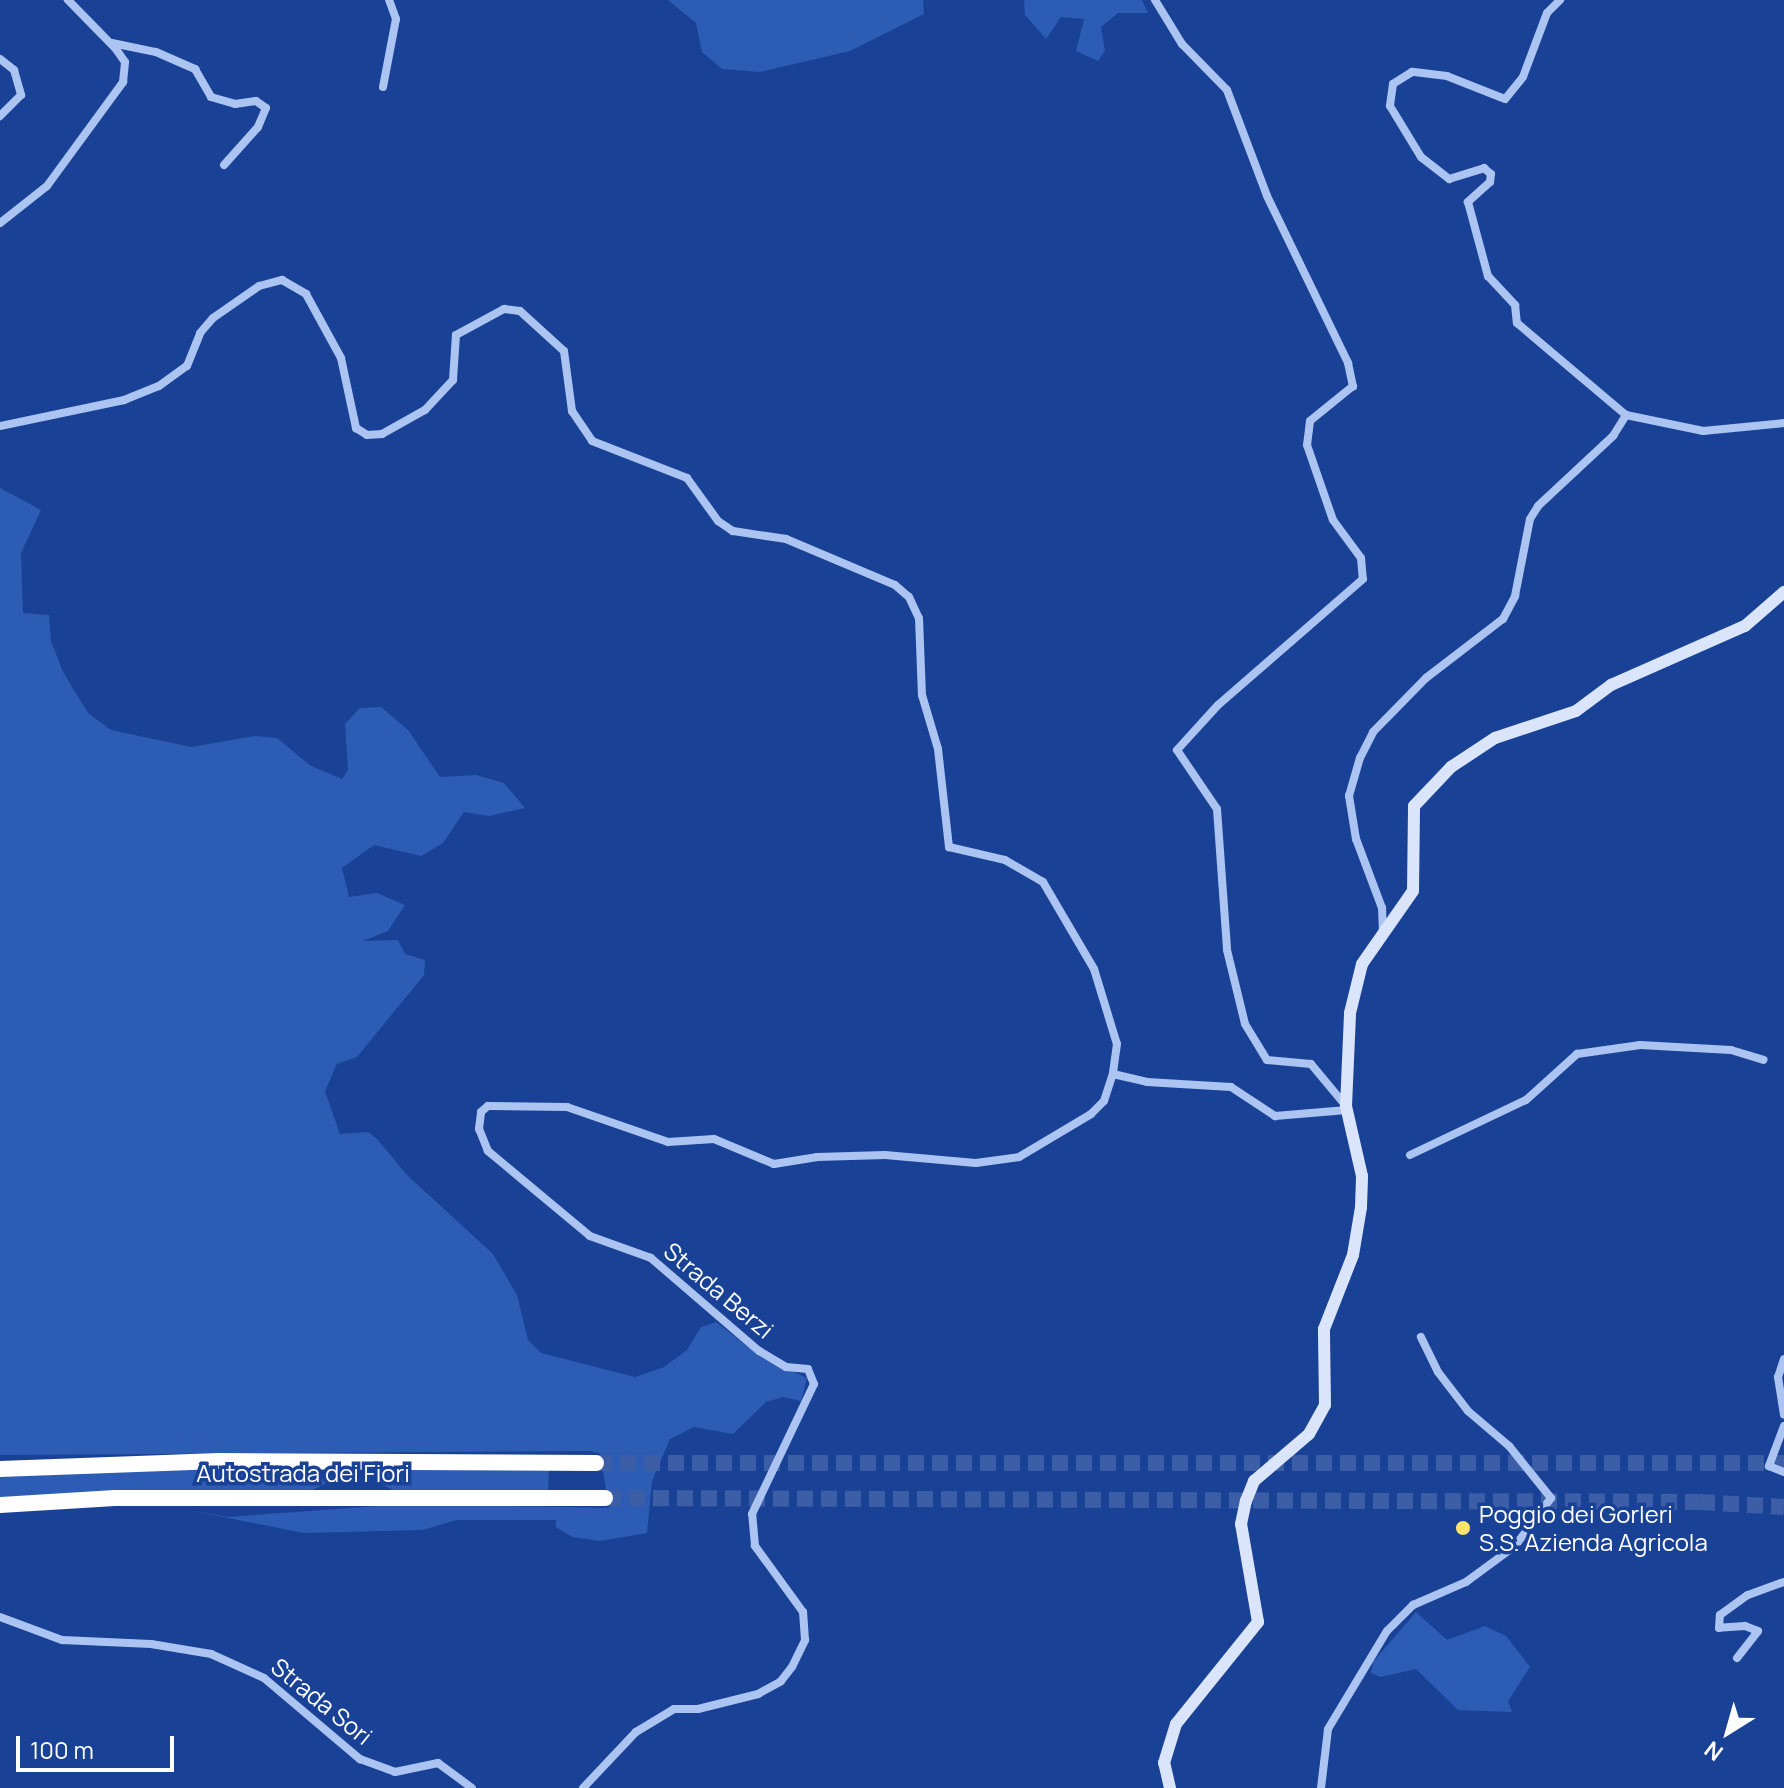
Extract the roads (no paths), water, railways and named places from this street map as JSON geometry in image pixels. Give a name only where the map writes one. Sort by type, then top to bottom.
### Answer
[{"type":"highway","name":"Autostrada dei Fiori","points":[[0,1469],[219,1461],[596,1463]]},
{"type":"highway","name":"Autostrada dei Fiori","points":[[0,1505],[130,1498],[605,1498]]},
{"type":"main road","points":[[1170,1788],[1164,1763],[1176,1724],[1258,1622],[1241,1524],[1254,1481],[1309,1434],[1325,1405],[1329,1384],[1324,1329],[1353,1255],[1361,1207],[1362,1176],[1347,1108],[1347,1040],[1356,982],[1413,891],[1414,806],[1451,767],[1495,738],[1576,711],[1611,685],[1745,626],[1784,592]]},
{"type":"street","points":[[0,223],[47,186],[110,104],[123,82],[125,62],[111,43],[68,0]]},
{"type":"street","points":[[383,87],[396,19],[389,0]]},
{"type":"street","points":[[1149,0],[1158,4],[1182,44],[1227,90],[1267,196],[1348,363],[1353,386],[1310,421],[1307,445],[1333,520],[1361,558],[1363,579],[1227,697],[1177,750],[1217,809],[1227,950],[1245,1024],[1267,1060],[1311,1064],[1347,1108]]},
{"type":"street","points":[[1560,0],[1547,13],[1523,77],[1505,99],[1447,76],[1412,72],[1393,84],[1390,106],[1421,157],[1449,179],[1484,168],[1491,174],[1490,182],[1468,202],[1488,276],[1515,305],[1517,323],[1626,415],[1703,431],[1784,423]]},
{"type":"street","points":[[111,43],[156,52],[195,69],[211,97],[235,104],[256,101],[266,108],[258,127],[224,165]]},
{"type":"street","points":[[0,59],[14,70],[21,95],[0,116]]},
{"type":"street","name":"Strada Berzi","points":[[0,426],[124,400],[159,386],[187,366],[200,333],[213,318],[267,283],[282,280],[296,286],[341,358],[354,422],[362,433],[374,436],[393,430],[425,410],[456,374],[456,335],[504,309],[520,311],[564,351],[572,411],[592,441],[679,473],[718,521],[733,531],[786,539],[903,590],[919,618],[922,695],[938,749],[949,847],[1005,860],[1043,882],[1094,969],[1117,1044],[1113,1074],[1104,1101],[1091,1114],[1019,1157],[976,1163],[885,1155],[817,1157],[774,1164],[714,1139],[668,1142],[567,1107],[488,1106],[481,1112],[479,1129],[488,1151],[578,1227],[590,1236],[651,1258],[759,1351],[786,1367],[808,1369],[814,1384],[752,1514],[755,1546],[803,1612],[805,1640],[792,1667],[781,1681],[758,1694],[698,1709],[674,1709],[636,1732],[583,1788]]},
{"type":"street","points":[[1383,935],[1382,908],[1356,839],[1349,796],[1360,758],[1373,732],[1426,678],[1503,619],[1515,596],[1530,519],[1538,506],[1613,436],[1626,415]]},
{"type":"street","points":[[1410,1155],[1526,1100],[1577,1054],[1640,1045],[1731,1050],[1764,1060]]},
{"type":"street","points":[[1113,1074],[1147,1082],[1231,1087],[1275,1116],[1347,1108]]},
{"type":"street","points":[[1321,1788],[1328,1729],[1387,1631],[1413,1605],[1466,1582],[1515,1546],[1551,1498],[1509,1446],[1468,1411],[1438,1372],[1421,1337]]},
{"type":"street","points":[[1784,1359],[1778,1377],[1784,1415]]},
{"type":"street","points":[[1784,1426],[1769,1466],[1784,1472]]},
{"type":"street","points":[[1737,1658],[1758,1631],[1745,1626],[1719,1628],[1720,1615],[1748,1595],[1784,1582]]},
{"type":"street","name":"Strada Sori","points":[[0,1617],[62,1640],[151,1644],[211,1654],[264,1678],[360,1759],[395,1772],[438,1763],[472,1788]]},
{"type":"tunnel","points":[[596,1463],[1784,1463]]},
{"type":"tunnel","points":[[605,1498],[1699,1502],[1784,1507]]},
{"type":"place","name":"Poggio dei Gorleri S.S. Azienda Agricola","points":[[1463,1528]]}]
